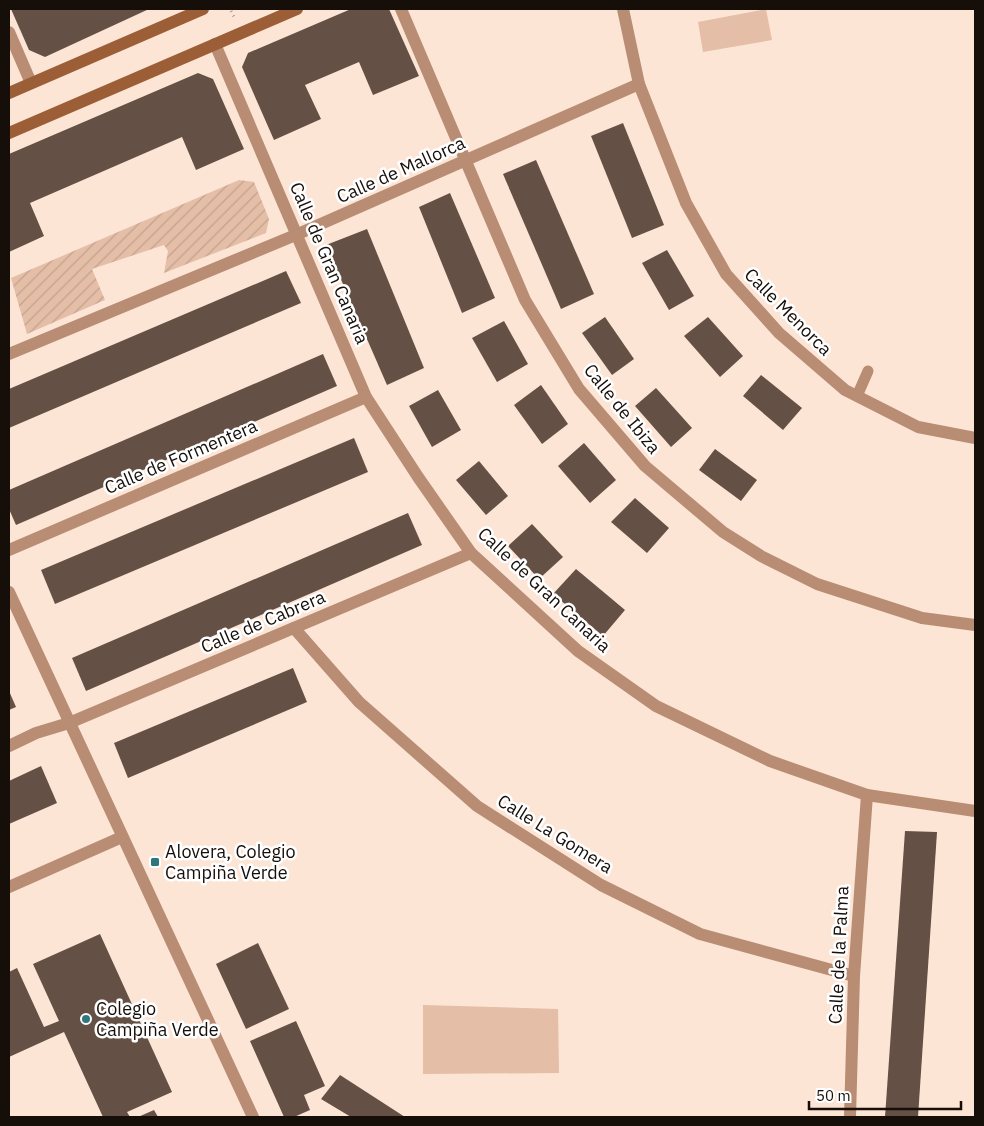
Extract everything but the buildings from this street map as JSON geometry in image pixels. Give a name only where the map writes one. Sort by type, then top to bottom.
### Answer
[{"type":"street","points":[[9,93],[203,9]]},
{"type":"street","points":[[9,133],[298,9]]},
{"type":"street","name":"Calle de Ibiza","points":[[400,9],[464,161],[530,308],[579,389],[645,466],[723,532],[761,556],[817,584],[922,618],[975,625]]},
{"type":"street","name":"Calle Menorca","points":[[623,9],[639,84],[686,203],[726,274],[779,333],[845,390],[918,427],[975,438]]},
{"type":"street","points":[[9,32],[31,83]]},
{"type":"street","name":"Calle de Gran Canaria","points":[[215,44],[366,396],[418,477],[471,552],[578,651],[656,706],[770,761],[867,795],[975,811]]},
{"type":"street","name":"Calle de Mallorca","points":[[9,354],[298,234],[639,84]]},
{"type":"street","name":"Calle de Formentera","points":[[9,550],[366,396]]},
{"type":"street","name":"Calle de Cabrera","points":[[9,746],[36,733],[69,723],[471,552]]},
{"type":"street","points":[[9,592],[253,1117]]},
{"type":"street","name":"Calle La Gomera","points":[[294,628],[360,702],[477,806],[601,885],[700,934],[854,976]]},
{"type":"street","name":"Calle de la Palma","points":[[850,1117],[854,976],[867,795]]},
{"type":"street","points":[[9,887],[122,837]]},
{"type":"lane","points":[[857,396],[868,371]]},
{"type":"shaded area","points":[[766,9],[772,40],[703,52],[698,22]]},
{"type":"shaded area","points":[[239,180],[254,182],[269,219],[266,233],[164,273],[168,251],[164,245],[92,269],[105,300],[27,334],[11,278]]},
{"type":"shaded area","points":[[423,1005],[558,1009],[559,1073],[423,1074]]},
{"type":"place","name":"Alovera, Colegio Campiña Verde","points":[[155,862]]},
{"type":"place","name":"Colegio Campiña Verde","points":[[86,1019]]}]
